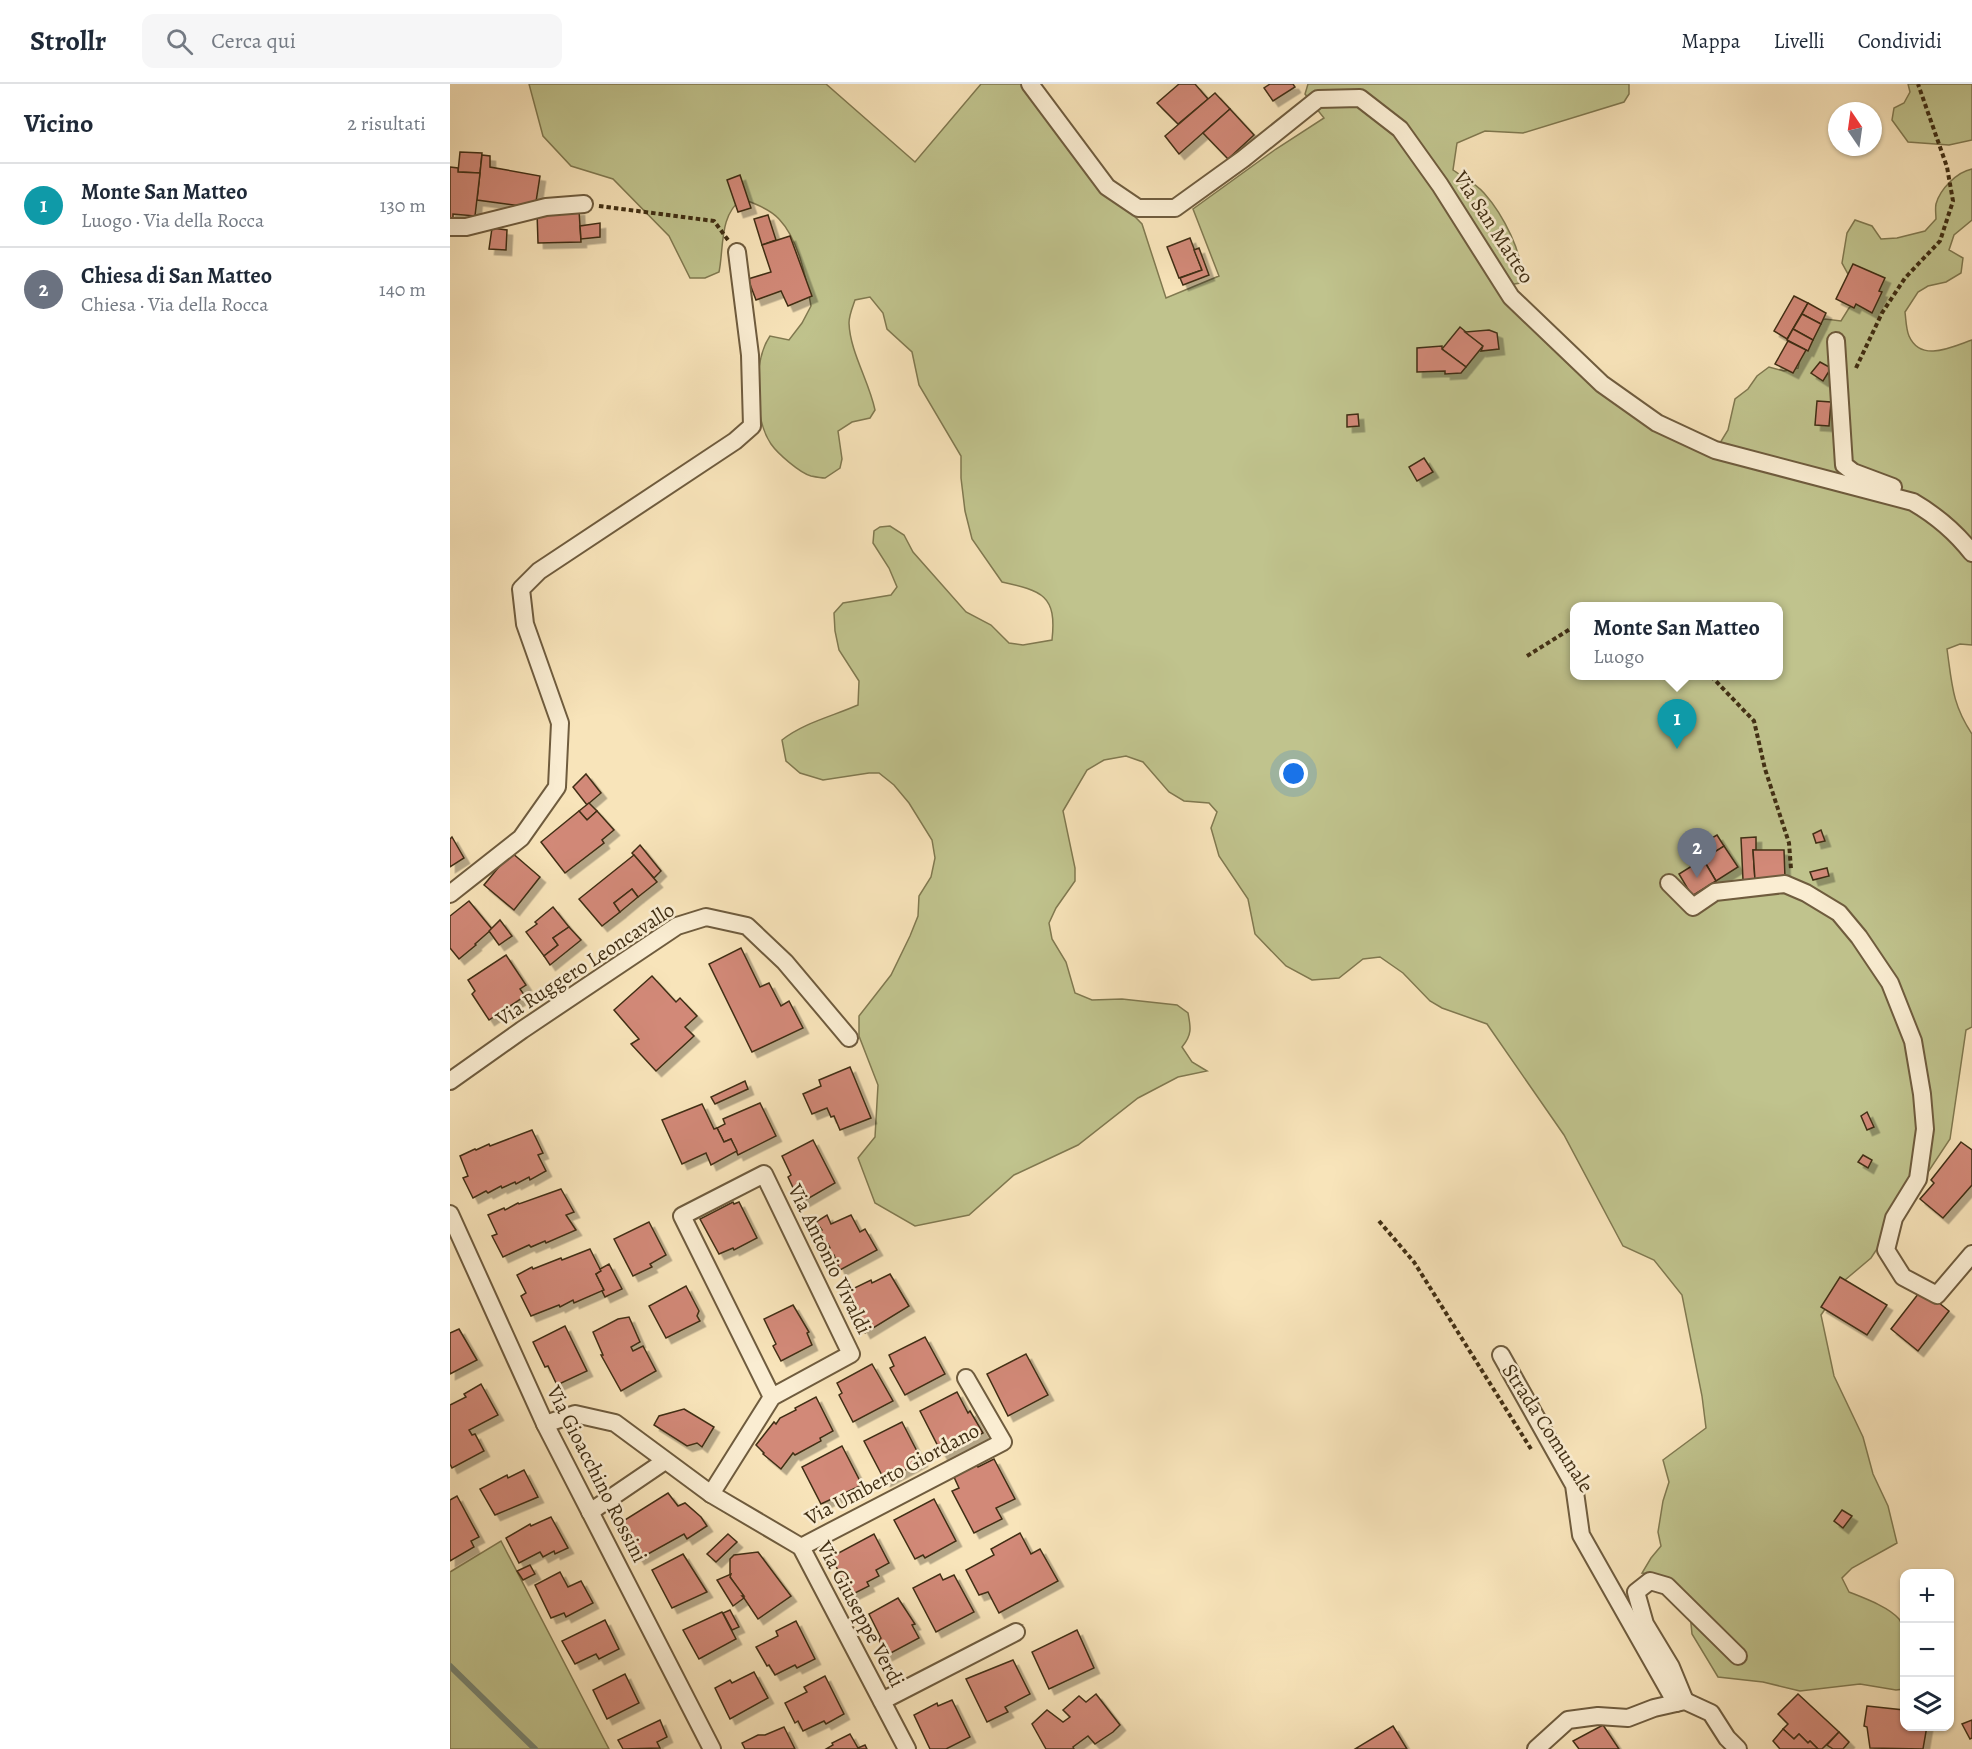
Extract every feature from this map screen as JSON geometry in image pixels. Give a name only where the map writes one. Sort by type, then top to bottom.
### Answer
[{"type":"street","name":"Via San Matteo","points":[[1030,84],[1107,187],[1138,208],[1175,208],[1243,159],[1317,99],[1360,98],[1400,129],[1440,184],[1510,297],[1602,384],[1657,423],[1715,450],[1913,502],[1955,531],[1972,553]]},
{"type":"street","points":[[450,227],[466,227],[546,207],[584,204]]},
{"type":"street","points":[[450,894],[521,838],[557,787],[560,723],[525,624],[521,589],[539,571],[735,441],[752,426],[750,355],[737,252]]},
{"type":"street","points":[[1836,341],[1844,465],[1853,472],[1894,488],[1913,502]]},
{"type":"street","points":[[1669,883],[1693,907],[1715,892],[1785,884],[1839,913],[1859,937],[1890,983],[1913,1041],[1922,1094],[1925,1129],[1917,1179],[1894,1218],[1886,1250],[1903,1277],[1937,1295],[1972,1254]]},
{"type":"street","name":"Via Ruggero Leoncavallo","points":[[450,1081],[677,926],[706,916],[747,926],[785,962],[849,1038]]},
{"type":"street","name":"Via Antonio Vivaldi","points":[[711,1494],[772,1397],[850,1354],[764,1174],[682,1216],[772,1397]]},
{"type":"street","name":"Via Gioacchino Rossini","points":[[450,1214],[455,1235],[545,1424],[712,1749]]},
{"type":"street","name":"Strada Comunale","points":[[1501,1355],[1574,1485],[1581,1535],[1680,1702]]},
{"type":"street","name":"Via Umberto Giordano","points":[[801,1547],[1003,1442],[966,1378]]},
{"type":"street","name":"Via Giuseppe Verdi","points":[[545,1424],[575,1414],[615,1423],[711,1494],[801,1547],[906,1749]]},
{"type":"street","points":[[590,1512],[665,1461]]},
{"type":"street","points":[[1680,1702],[1671,1667],[1645,1624],[1636,1592],[1650,1581],[1667,1586],[1738,1656]]},
{"type":"street","points":[[882,1701],[1016,1632]]},
{"type":"street","points":[[1536,1749],[1552,1741],[1569,1720],[1598,1716],[1628,1718],[1654,1708],[1680,1702],[1711,1713],[1726,1738],[1738,1749]]},
{"type":"path","points":[[1856,370],[1882,313],[1905,278],[1940,241],[1953,201],[1947,167],[1918,84]]},
{"type":"path","points":[[584,204],[714,221],[737,252]]},
{"type":"path","points":[[1527,656],[1570,629]]},
{"type":"path","points":[[1716,680],[1754,721],[1765,769],[1789,843],[1791,877],[1798,889]]},
{"type":"path","name":"Strada Comunale","points":[[1379,1221],[1414,1262],[1537,1459]]},
{"type":"green space","points":[[529,84],[826,84],[915,162],[981,84],[1032,84],[1025,92],[1089,170],[1142,224],[1166,298],[1219,276],[1193,209],[1276,149],[1324,118],[1305,94],[1308,84],[1629,84],[1629,94],[1624,102],[1523,133],[1485,131],[1457,143],[1453,170],[1484,193],[1498,211],[1511,235],[1520,261],[1520,283],[1503,286],[1635,405],[1720,443],[1728,430],[1735,399],[1748,389],[1757,376],[1769,367],[1784,371],[1798,368],[1811,323],[1825,319],[1841,321],[1849,308],[1861,298],[1842,263],[1847,233],[1855,220],[1872,226],[1881,239],[1897,238],[1925,231],[1936,219],[1936,204],[1945,187],[1955,177],[1972,169],[1972,220],[1954,235],[1949,250],[1963,258],[1961,273],[1946,282],[1928,286],[1918,292],[1905,312],[1909,336],[1921,349],[1938,351],[1972,340],[1972,645],[1960,644],[1947,649],[1957,703],[1972,734],[1972,1027],[1966,1030],[1950,1139],[1871,1258],[1845,1280],[1821,1315],[1834,1376],[1863,1437],[1873,1474],[1888,1506],[1897,1543],[1852,1568],[1842,1578],[1849,1592],[1883,1607],[1899,1619],[1900,1690],[1860,1684],[1800,1691],[1763,1682],[1718,1677],[1692,1634],[1689,1604],[1653,1574],[1642,1573],[1661,1546],[1658,1532],[1669,1482],[1663,1460],[1706,1428],[1682,1295],[1654,1260],[1623,1246],[1564,1135],[1487,1024],[1442,1008],[1430,1001],[1403,973],[1380,957],[1363,959],[1339,978],[1312,980],[1286,966],[1255,934],[1248,899],[1219,856],[1211,828],[1217,812],[1209,803],[1184,801],[1169,792],[1143,762],[1126,756],[1104,760],[1087,770],[1063,811],[1075,868],[1075,881],[1056,908],[1049,923],[1052,939],[1066,962],[1075,993],[1092,1000],[1122,999],[1177,1005],[1188,1013],[1190,1031],[1182,1047],[1192,1062],[1207,1071],[1178,1077],[1138,1098],[1078,1145],[1014,1175],[969,1215],[915,1226],[875,1203],[858,1158],[875,1137],[878,1085],[859,1036],[859,1016],[891,975],[910,936],[918,916],[919,896],[931,877],[935,858],[932,840],[909,803],[894,785],[879,773],[823,780],[800,773],[786,761],[782,740],[809,724],[858,705],[859,681],[839,650],[834,613],[843,603],[891,595],[897,587],[889,568],[873,543],[874,531],[880,527],[890,526],[904,535],[913,552],[966,612],[991,625],[1009,643],[1023,645],[1052,640],[1052,613],[1049,604],[1037,592],[1002,582],[972,539],[965,511],[961,456],[919,385],[912,352],[887,329],[883,313],[870,297],[855,300],[849,323],[856,356],[875,410],[870,418],[852,422],[838,431],[842,459],[840,468],[825,478],[811,476],[790,463],[771,444],[761,420],[759,405],[758,375],[764,347],[770,336],[789,340],[811,306],[801,260],[786,228],[771,212],[742,199],[729,214],[726,223],[719,272],[705,278],[690,278],[669,236],[613,179],[571,166],[543,136]]},
{"type":"green space","points":[[1908,84],[1972,84],[1972,140],[1949,145],[1908,142],[1892,120],[1894,108],[1904,103],[1910,92]]},
{"type":"green space","points":[[501,1541],[609,1749],[450,1749],[450,1572]]},
{"type":"building","points":[[1179,84],[1195,84],[1208,99],[1178,124],[1157,103]]},
{"type":"building","points":[[1270,84],[1293,84],[1295,87],[1273,101],[1264,88]]},
{"type":"building","points":[[1215,93],[1230,109],[1179,154],[1165,136]]},
{"type":"building","points":[[1230,109],[1254,135],[1228,159],[1203,133]]},
{"type":"building","points":[[460,152],[482,153],[480,173],[458,172]]},
{"type":"building","points":[[482,155],[490,156],[490,167],[540,176],[535,208],[477,200]]},
{"type":"building","points":[[450,167],[458,168],[458,172],[480,173],[475,216],[453,214],[453,219],[450,219]]},
{"type":"building","points":[[740,175],[751,208],[738,212],[727,180]]},
{"type":"building","points":[[579,210],[581,242],[538,243],[537,212]]},
{"type":"building","points":[[768,215],[776,240],[762,245],[754,219]]},
{"type":"building","points":[[600,223],[600,237],[581,239],[580,226]]},
{"type":"building","points":[[492,228],[507,230],[506,250],[489,249]]},
{"type":"building","points":[[790,236],[812,296],[788,306],[781,291],[756,300],[748,279],[771,272],[762,245]]},
{"type":"building","points":[[1190,238],[1202,270],[1179,278],[1167,247]]},
{"type":"building","points":[[1199,248],[1209,275],[1183,285],[1180,278],[1202,270],[1194,250]]},
{"type":"building","points":[[1853,264],[1885,278],[1879,291],[1882,292],[1872,313],[1856,304],[1854,308],[1836,299]]},
{"type":"building","points":[[1794,296],[1808,303],[1787,339],[1774,331]]},
{"type":"building","points":[[1808,303],[1826,313],[1821,324],[1802,314]]},
{"type":"building","points":[[1802,314],[1821,324],[1813,340],[1793,329]]},
{"type":"building","points":[[1460,327],[1483,346],[1466,367],[1442,349]]},
{"type":"building","points":[[1793,329],[1813,340],[1808,351],[1787,340]]},
{"type":"building","points":[[1489,330],[1497,333],[1499,349],[1481,351],[1483,346],[1465,332]]},
{"type":"building","points":[[1788,341],[1806,350],[1793,373],[1775,364]]},
{"type":"building","points":[[1442,346],[1442,349],[1466,367],[1461,373],[1417,372],[1417,348]]},
{"type":"building","points":[[1820,362],[1831,368],[1823,381],[1811,373]]},
{"type":"building","points":[[1817,401],[1831,402],[1829,426],[1815,425]]},
{"type":"building","points":[[1358,414],[1359,426],[1347,427],[1347,415]]},
{"type":"building","points":[[1424,458],[1433,472],[1417,481],[1409,467]]},
{"type":"building","points":[[586,774],[601,793],[587,805],[573,787]]},
{"type":"building","points":[[589,803],[597,811],[587,820],[579,811]]},
{"type":"building","points":[[579,811],[587,820],[597,811],[614,830],[602,840],[604,843],[565,873],[541,842]]},
{"type":"building","points":[[1821,830],[1825,841],[1816,843],[1813,834]]},
{"type":"building","points":[[1717,835],[1724,846],[1711,855],[1703,843]]},
{"type":"building","points":[[452,837],[464,858],[450,867],[450,839]]},
{"type":"building","points":[[1756,837],[1756,850],[1753,850],[1755,880],[1743,880],[1741,838]]},
{"type":"building","points":[[640,845],[661,871],[654,878],[632,853]]},
{"type":"building","points":[[1724,846],[1738,867],[1716,881],[1703,859]]},
{"type":"building","points":[[1753,850],[1784,850],[1785,878],[1755,880]]},
{"type":"building","points":[[511,852],[540,877],[514,910],[484,885]]},
{"type":"building","points":[[634,855],[657,882],[638,897],[632,889],[614,903],[620,912],[602,926],[579,899]]},
{"type":"building","points":[[1703,859],[1716,881],[1692,896],[1679,874]]},
{"type":"building","points":[[1827,868],[1829,876],[1813,880],[1810,872]]},
{"type":"building","points":[[632,889],[638,897],[620,912],[614,903]]},
{"type":"building","points":[[469,901],[492,929],[459,959],[450,948],[450,916]]},
{"type":"building","points":[[553,907],[569,927],[553,938],[558,945],[544,956],[526,932]]},
{"type":"building","points":[[500,920],[512,936],[499,945],[489,931]]},
{"type":"building","points":[[569,927],[581,940],[550,965],[544,956],[558,945],[553,938]]},
{"type":"building","points":[[741,948],[760,987],[769,983],[781,1006],[789,1001],[803,1028],[752,1052],[709,964]]},
{"type":"building","points":[[506,955],[526,985],[520,989],[525,996],[489,1020],[472,994],[475,991],[468,980]]},
{"type":"building","points":[[652,976],[676,1002],[680,998],[697,1016],[685,1027],[694,1036],[656,1071],[631,1044],[639,1039],[614,1010]]},
{"type":"building","points":[[850,1067],[871,1118],[840,1130],[834,1116],[831,1117],[827,1108],[812,1114],[803,1094],[821,1086],[819,1080]]},
{"type":"building","points":[[745,1081],[748,1089],[715,1104],[711,1097]]},
{"type":"building","points":[[760,1103],[776,1136],[738,1155],[731,1139],[724,1142],[717,1128],[725,1124],[723,1119]]},
{"type":"building","points":[[702,1104],[714,1129],[717,1128],[724,1142],[731,1139],[737,1151],[711,1165],[706,1153],[682,1164],[662,1120]]},
{"type":"building","points":[[1867,1112],[1874,1127],[1867,1130],[1861,1116]]},
{"type":"building","points":[[532,1130],[543,1153],[538,1155],[546,1171],[530,1180],[529,1177],[516,1184],[515,1182],[502,1188],[501,1186],[488,1193],[486,1191],[473,1198],[463,1178],[468,1176],[460,1156]]},
{"type":"building","points":[[813,1140],[835,1183],[804,1201],[800,1192],[796,1194],[788,1177],[791,1175],[782,1156]]},
{"type":"building","points":[[1961,1142],[1972,1150],[1972,1185],[1943,1218],[1920,1199],[1934,1183],[1931,1180]]},
{"type":"building","points":[[1863,1155],[1872,1160],[1868,1168],[1858,1162]]},
{"type":"building","points":[[561,1189],[574,1212],[566,1215],[576,1230],[546,1243],[545,1241],[531,1247],[529,1245],[503,1257],[492,1236],[497,1234],[488,1215]]},
{"type":"building","points":[[733,1202],[734,1204],[739,1202],[757,1238],[734,1250],[733,1248],[719,1254],[700,1219]]},
{"type":"building","points":[[827,1215],[831,1224],[851,1215],[860,1232],[865,1229],[877,1250],[840,1270],[834,1255],[826,1259],[821,1252],[830,1248],[828,1244],[820,1248],[813,1235],[822,1230],[816,1222]]},
{"type":"building","points":[[649,1222],[666,1255],[650,1264],[652,1267],[633,1276],[614,1239]]},
{"type":"building","points":[[590,1249],[601,1271],[596,1274],[604,1290],[574,1303],[573,1300],[560,1307],[559,1305],[531,1316],[521,1296],[526,1293],[517,1275],[532,1267],[533,1269],[561,1258],[562,1260]]},
{"type":"building","points":[[609,1264],[622,1289],[605,1297],[596,1274]]},
{"type":"building","points":[[890,1274],[909,1306],[865,1333],[844,1293]]},
{"type":"building","points":[[1840,1277],[1887,1305],[1867,1335],[1821,1307]]},
{"type":"building","points":[[686,1286],[699,1311],[697,1316],[700,1321],[666,1338],[649,1306]]},
{"type":"building","points":[[1922,1289],[1949,1311],[1918,1351],[1891,1329]]},
{"type":"building","points":[[793,1305],[809,1332],[807,1333],[812,1345],[781,1361],[764,1319]]},
{"type":"building","points":[[629,1317],[640,1342],[631,1347],[633,1351],[643,1346],[656,1371],[621,1391],[601,1355],[603,1355],[593,1332],[618,1319]]},
{"type":"building","points":[[565,1326],[587,1371],[557,1385],[533,1342]]},
{"type":"building","points":[[459,1329],[477,1360],[450,1374],[450,1333]]},
{"type":"building","points":[[925,1337],[945,1374],[905,1395],[890,1368],[894,1366],[889,1355]]},
{"type":"building","points":[[1026,1354],[1048,1395],[1008,1416],[987,1374]]},
{"type":"building","points":[[872,1364],[893,1401],[853,1422],[839,1395],[842,1393],[837,1383]]},
{"type":"building","points":[[481,1384],[498,1415],[469,1430],[472,1435],[475,1434],[484,1451],[452,1468],[450,1464],[450,1405],[466,1397],[464,1394]]},
{"type":"building","points":[[957,1392],[968,1413],[970,1411],[983,1433],[942,1454],[920,1411]]},
{"type":"building","points":[[816,1397],[833,1431],[820,1438],[821,1441],[795,1455],[793,1453],[781,1469],[756,1445],[774,1422],[776,1424],[780,1418]]},
{"type":"building","points":[[684,1409],[714,1427],[702,1447],[697,1443],[687,1446],[654,1425],[659,1416]]},
{"type":"building","points":[[902,1422],[922,1461],[885,1481],[864,1441]]},
{"type":"building","points":[[842,1446],[862,1485],[821,1504],[802,1467]]},
{"type":"building","points":[[994,1459],[1015,1499],[996,1508],[1002,1519],[974,1533],[952,1491],[959,1488],[954,1477]]},
{"type":"building","points":[[524,1470],[538,1497],[495,1515],[480,1489],[507,1475],[508,1478]]},
{"type":"building","points":[[668,1493],[678,1506],[685,1503],[701,1517],[707,1526],[687,1539],[684,1534],[639,1559],[624,1535],[626,1534],[620,1523]]},
{"type":"building","points":[[457,1496],[479,1537],[471,1541],[474,1547],[450,1561],[450,1500]]},
{"type":"building","points":[[934,1499],[956,1541],[925,1558],[923,1555],[915,1559],[894,1520]]},
{"type":"building","points":[[1842,1510],[1852,1516],[1843,1528],[1834,1521]]},
{"type":"building","points":[[551,1517],[568,1548],[555,1554],[554,1551],[543,1557],[540,1552],[519,1563],[506,1538],[530,1524],[531,1526]]},
{"type":"building","points":[[1020,1533],[1031,1554],[1040,1549],[1058,1581],[999,1613],[988,1592],[979,1595],[966,1570],[994,1555],[991,1549]]},
{"type":"building","points":[[728,1534],[737,1542],[716,1562],[707,1554]]},
{"type":"building","points":[[874,1534],[889,1563],[876,1570],[879,1576],[867,1582],[869,1586],[851,1595],[831,1557]]},
{"type":"building","points":[[758,1552],[791,1596],[758,1619],[730,1577],[730,1559],[734,1555]]},
{"type":"building","points":[[683,1554],[707,1592],[672,1608],[652,1570]]},
{"type":"building","points":[[530,1565],[535,1574],[523,1580],[517,1571]]},
{"type":"building","points":[[560,1572],[568,1587],[581,1581],[593,1603],[566,1617],[564,1613],[551,1618],[535,1585]]},
{"type":"building","points":[[731,1574],[730,1577],[744,1596],[733,1606],[717,1580]]},
{"type":"building","points":[[940,1574],[943,1580],[954,1575],[974,1612],[936,1632],[913,1588]]},
{"type":"building","points":[[898,1598],[915,1624],[912,1625],[919,1638],[887,1655],[869,1614]]},
{"type":"building","points":[[730,1610],[739,1627],[732,1630],[723,1613]]},
{"type":"building","points":[[722,1612],[736,1639],[699,1659],[683,1630]]},
{"type":"building","points":[[605,1620],[619,1649],[599,1659],[596,1654],[575,1664],[562,1641]]},
{"type":"building","points":[[796,1621],[815,1659],[797,1668],[795,1665],[775,1675],[756,1647],[778,1636],[776,1631]]},
{"type":"building","points":[[1077,1630],[1094,1668],[1049,1689],[1032,1652]]},
{"type":"building","points":[[1013,1660],[1030,1694],[1005,1707],[1008,1712],[987,1722],[966,1679]]},
{"type":"building","points":[[754,1672],[768,1698],[730,1719],[715,1688],[730,1680],[732,1683]]},
{"type":"building","points":[[625,1674],[639,1703],[607,1719],[593,1690]]},
{"type":"building","points":[[825,1676],[844,1714],[826,1724],[824,1721],[803,1731],[798,1721],[795,1723],[785,1703],[807,1692],[804,1687]]},
{"type":"building","points":[[1096,1694],[1120,1725],[1095,1744],[1088,1736],[1073,1747],[1074,1749],[1046,1749],[1032,1724],[1047,1710],[1063,1722],[1070,1717],[1063,1710],[1079,1696],[1086,1702]]},
{"type":"building","points":[[1798,1694],[1839,1732],[1822,1749],[1818,1749],[1810,1741],[1808,1743],[1799,1734],[1794,1739],[1783,1729],[1788,1724],[1778,1714]]},
{"type":"building","points":[[952,1700],[970,1737],[946,1749],[930,1749],[914,1715],[937,1703],[938,1706]]},
{"type":"building","points":[[1867,1706],[1900,1710],[1900,1731],[1926,1731],[1923,1749],[1870,1748],[1867,1727],[1864,1726]]},
{"type":"building","points":[[660,1720],[667,1737],[657,1742],[660,1748],[623,1749],[618,1740]]},
{"type":"building","points":[[1972,1720],[1972,1738],[1970,1739],[1962,1724]]},
{"type":"building","points":[[1603,1725],[1619,1749],[1579,1749],[1573,1741]]},
{"type":"building","points":[[1393,1726],[1407,1749],[1355,1749]]},
{"type":"building","points":[[784,1727],[795,1749],[745,1749],[742,1743],[758,1735],[765,1735]]},
{"type":"building","points":[[1783,1729],[1794,1739],[1799,1734],[1818,1749],[1780,1749],[1773,1741]]},
{"type":"building","points":[[1839,1732],[1849,1742],[1843,1749],[1833,1749],[1827,1745]]},
{"type":"building","points":[[850,1734],[858,1748],[865,1745],[867,1749],[826,1749],[833,1745],[832,1743]]},
{"type":"waterway","points":[[450,1666],[535,1749]]},
{"type":"place","name":"Monte San Matteo","points":[[1677,749]]},
{"type":"place","name":"Chiesa di San Matteo","points":[[1697,878]]}]
